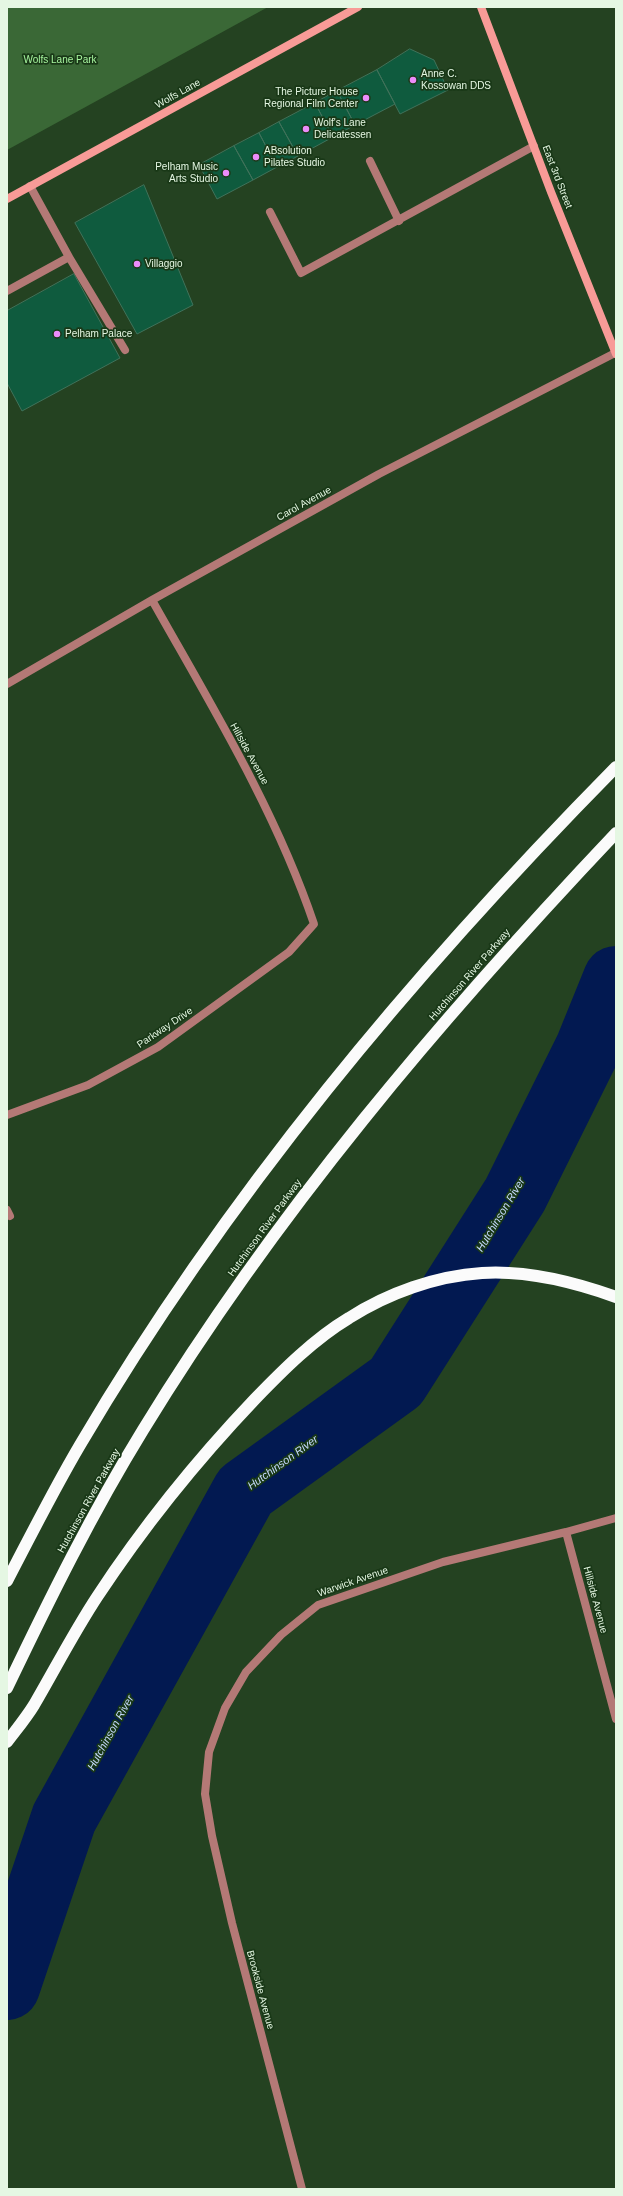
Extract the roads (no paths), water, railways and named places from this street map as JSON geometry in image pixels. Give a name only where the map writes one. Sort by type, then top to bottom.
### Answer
[{"type":"highway","points":[[7,1580],[59,1481],[106,1401],[202,1256],[258,1177],[306,1114],[421,975],[480,908],[616,767]]},
{"type":"highway","name":"Hutchinson River Parkway","points":[[7,1688],[68,1563],[139,1436],[226,1303],[265,1247],[342,1144],[434,1034],[502,956],[616,833]]},
{"type":"highway","points":[[7,1742],[33,1706],[74,1633],[110,1578],[174,1492],[225,1430],[290,1364],[348,1318],[377,1302],[394,1295],[439,1280],[474,1274],[506,1273],[539,1276],[616,1297]]},
{"type":"street","name":"Wolfs Lane","points":[[7,199],[358,7]]},
{"type":"street","name":"East 3rd Street","points":[[481,7],[616,353]]},
{"type":"street","points":[[270,212],[301,273],[399,221],[534,146]]},
{"type":"street","points":[[370,161],[399,221]]},
{"type":"street","points":[[30,186],[69,257],[126,350]]},
{"type":"street","points":[[7,291],[69,257]]},
{"type":"street","name":"Carol Avenue","points":[[7,684],[152,600],[379,474],[616,353]]},
{"type":"street","name":"Hillside Avenue","points":[[152,600],[261,796],[299,879],[314,924]]},
{"type":"street","name":"Parkway Drive","points":[[7,1115],[88,1085],[158,1047],[289,952],[314,924]]},
{"type":"street","name":"Warwick Avenue","points":[[205,1794],[209,1752],[225,1708],[246,1672],[282,1635],[318,1605],[443,1562],[566,1532],[616,1518]]},
{"type":"street","name":"Hillside Avenue","points":[[566,1532],[616,1719]]},
{"type":"street","name":"Brookside Avenue","points":[[205,1794],[212,1836],[232,1923],[302,2189]]},
{"type":"waterway","name":"Hutchinson River","points":[[7,1987],[64,1818],[245,1491],[396,1382],[515,1195],[588,1048],[616,979]]},
{"type":"place","name":"Anne C. Kossowan DDS","points":[[413,80]]},
{"type":"place","name":"The Picture House Regional Film Center","points":[[366,98]]},
{"type":"place","name":"Wolf's Lane Delicatessen","points":[[306,129]]},
{"type":"place","name":"ABsolution Pilates Studio","points":[[256,157]]},
{"type":"place","name":"Pelham Music Arts Studio","points":[[226,173]]},
{"type":"place","name":"Villaggio","points":[[137,264]]},
{"type":"place","name":"Pelham Palace","points":[[57,334]]},
{"type":"park label","name":"Wolfs Lane Park","points":[[60,60]]}]
